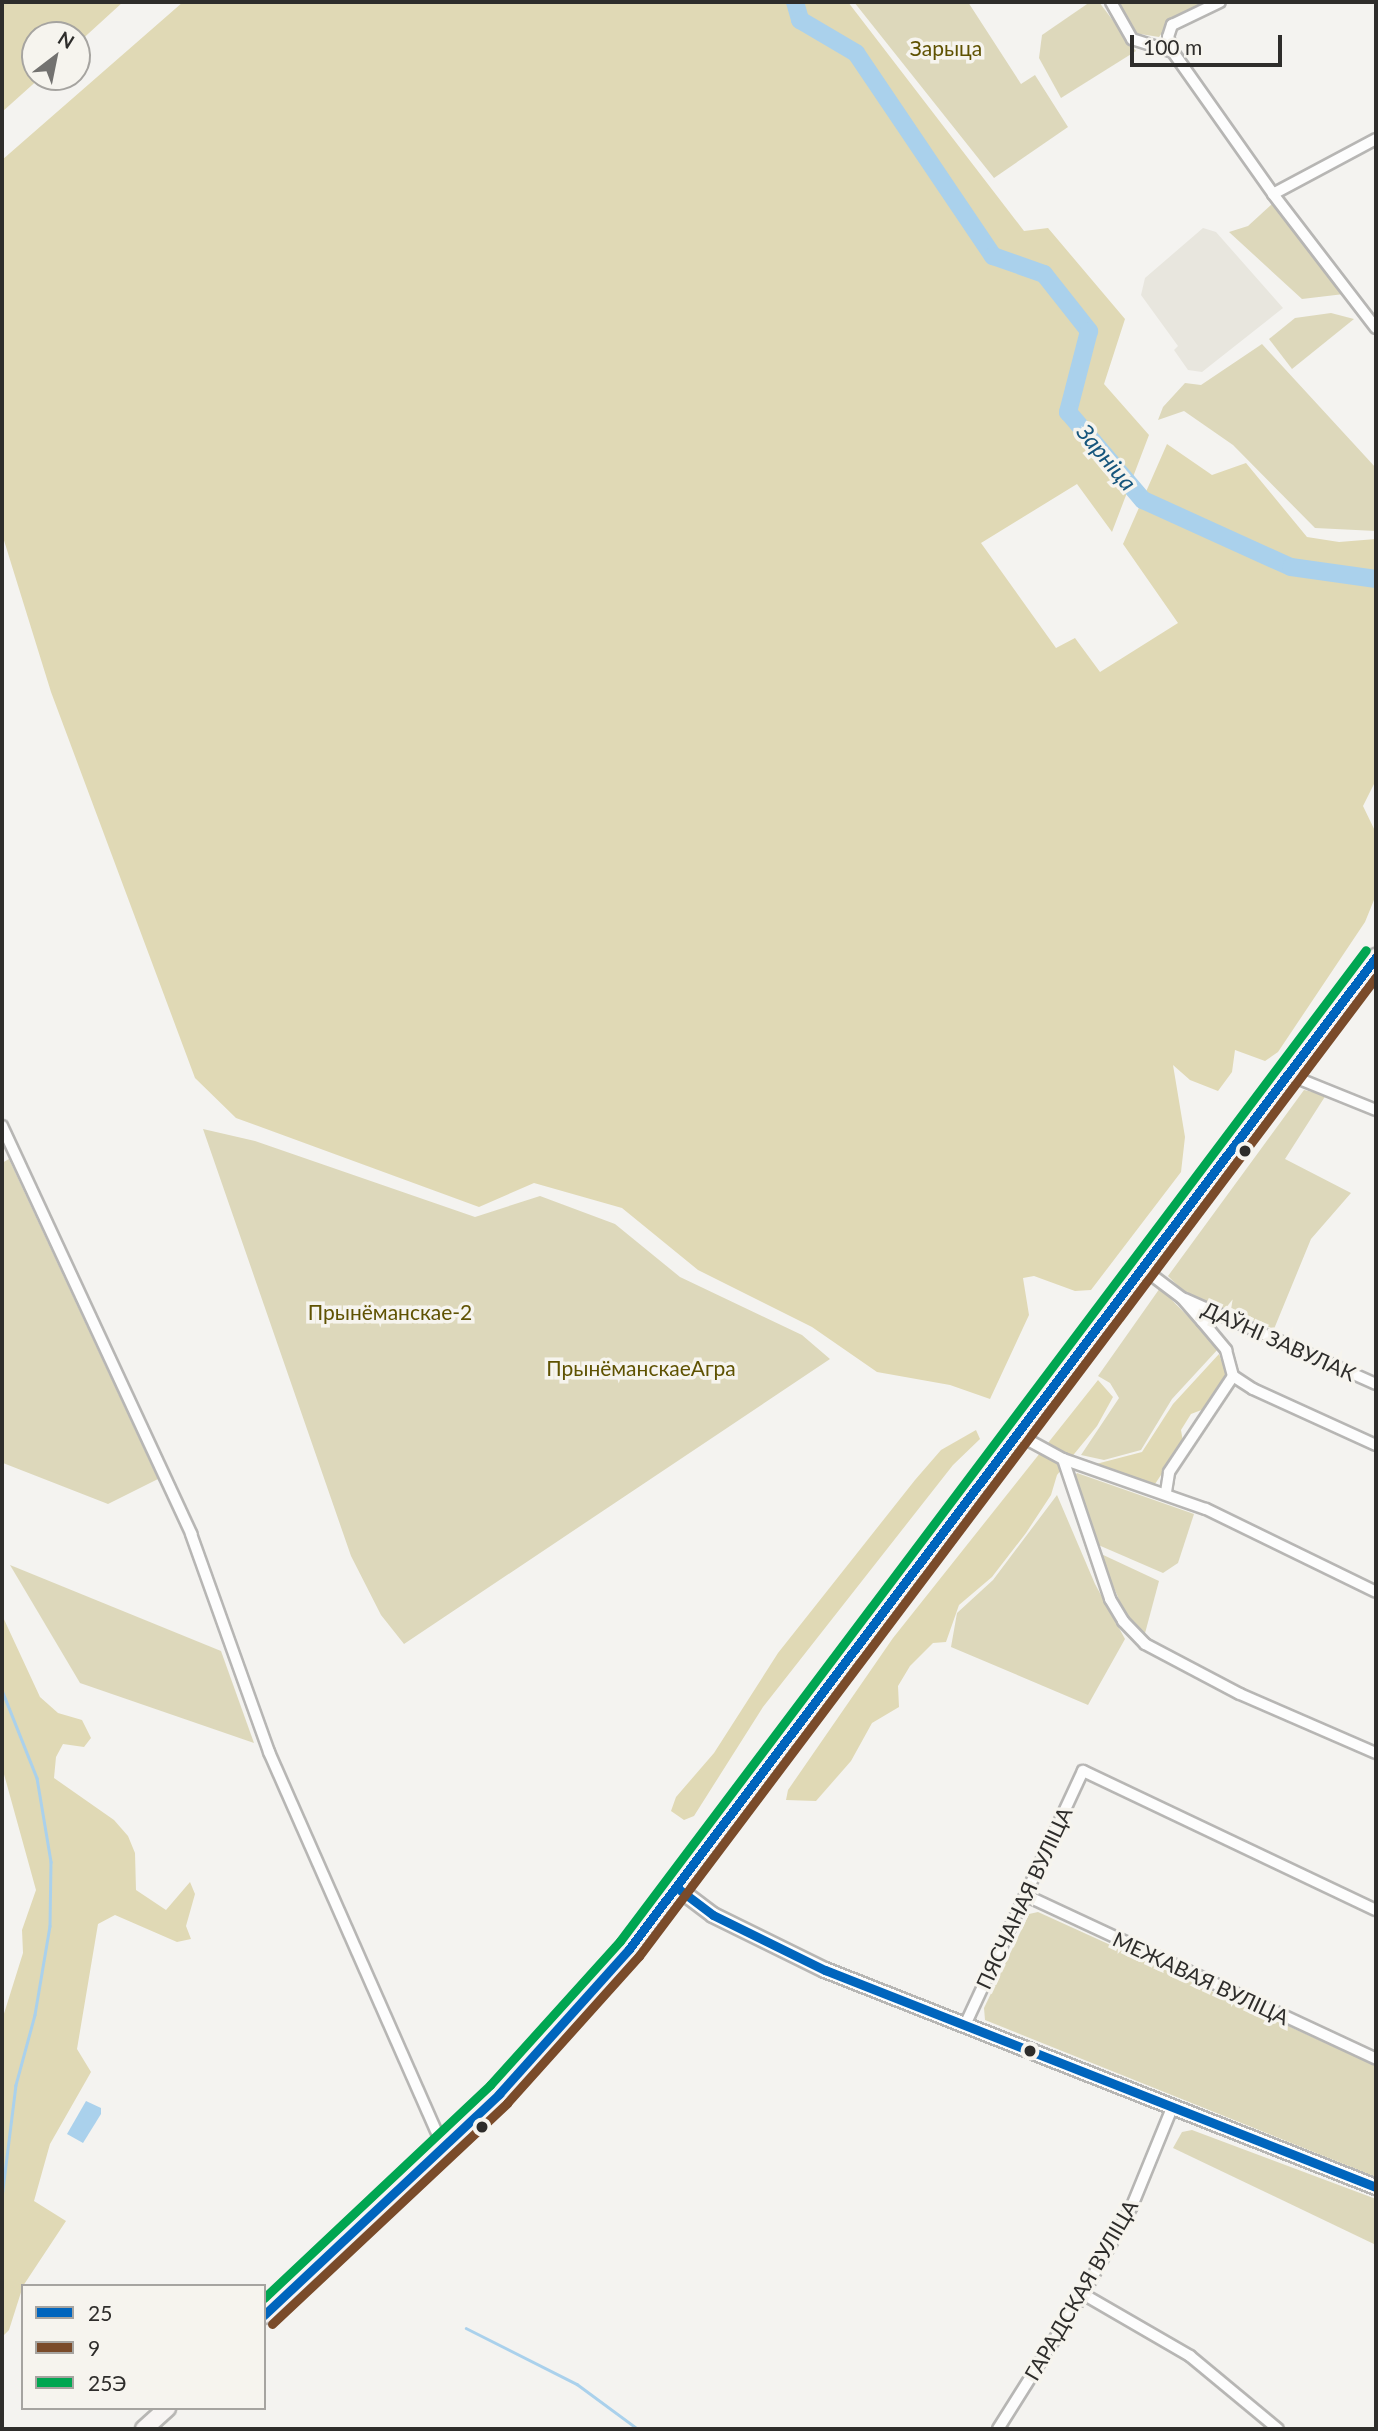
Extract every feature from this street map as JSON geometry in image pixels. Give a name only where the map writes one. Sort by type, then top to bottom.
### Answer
[{"type":"main road","points":[[266,2313],[443,2146],[580,2007],[676,1886],[1376,957]]},
{"type":"main road","points":[[150,2428],[165,2410]]},
{"type":"street","points":[[1111,2],[1132,38],[1173,52]]},
{"type":"street","points":[[1220,2],[1172,25],[1168,37],[1173,52],[1273,194],[1376,328]]},
{"type":"street","points":[[1273,194],[1376,139]]},
{"type":"street","points":[[1287,1074],[1376,1110]]},
{"type":"street","points":[[2,1126],[191,1534],[269,1752],[443,2146]]},
{"type":"street","points":[[1142,1267],[1182,1298],[1226,1350],[1233,1376],[1253,1390],[1376,1445]]},
{"type":"street","name":"ДАЎНІ ЗАВУЛАК","points":[[1182,1298],[1376,1384]]},
{"type":"street","points":[[1166,1492],[1169,1472],[1233,1376]]},
{"type":"street","points":[[1017,1434],[1063,1459],[1166,1492],[1376,1592]]},
{"type":"street","points":[[1063,1459],[1110,1599],[1145,1644],[1240,1694],[1376,1753]]},
{"type":"street","name":"ПЯСЧАНАЯ ВУЛІЦА","points":[[965,2025],[1083,1771],[1376,1910]]},
{"type":"street","points":[[676,1886],[713,1915],[757,1939],[965,2025],[1376,2188]]},
{"type":"street","name":"МЕЖАВАЯ ВУЛІЦА","points":[[1027,1896],[1376,2059]]},
{"type":"street","name":"ГАРАДСКАЯ ВУЛІЦА","points":[[998,2429],[1083,2294],[1132,2206],[1172,2108]]},
{"type":"street","points":[[1083,2294],[1190,2356],[1279,2429]]},
{"type":"shaded area","points":[[2,2],[123,2],[91,31],[91,21],[21,21],[21,91],[25,91],[2,112]]},
{"type":"shaded area","points":[[183,2],[848,2],[1024,231],[1048,228],[1125,319],[1104,384],[1149,435],[1112,532],[1077,484],[981,543],[1056,648],[1075,638],[1100,672],[1178,623],[1123,544],[1167,444],[1212,475],[1246,463],[1307,537],[1339,542],[1376,539],[1376,780],[1363,806],[1376,833],[1376,895],[1365,922],[1278,1052],[1265,1061],[1235,1050],[1232,1072],[1218,1091],[1190,1080],[1173,1065],[1185,1137],[1181,1172],[1091,1290],[1075,1291],[1034,1276],[1023,1278],[1029,1315],[990,1399],[950,1385],[877,1372],[812,1327],[698,1270],[622,1208],[534,1183],[479,1207],[236,1118],[195,1078],[51,692],[2,534],[2,160],[81,91],[91,91],[91,82]]},
{"type":"shaded area","points":[[1203,228],[1216,232],[1283,308],[1202,372],[1188,370],[1174,350],[1178,346],[1141,295],[1145,278]]},
{"type":"shaded area","points":[[1219,1354],[1227,1376],[1204,1409],[1191,1414],[1181,1430],[1183,1442],[1155,1484],[1096,1464],[1142,1452],[1173,1404]]},
{"type":"shaded area","points":[[1098,1380],[1113,1397],[1097,1426],[1057,1475],[1051,1495],[1026,1533],[992,1577],[959,1605],[946,1642],[933,1643],[910,1666],[898,1686],[899,1707],[872,1723],[851,1761],[816,1801],[786,1800],[788,1790],[893,1638]]},
{"type":"shaded area","points":[[976,1430],[980,1439],[953,1465],[763,1707],[694,1816],[684,1820],[671,1811],[676,1797],[714,1753],[778,1653],[915,1480],[941,1450]]},
{"type":"shaded area","points":[[2,1615],[40,1697],[58,1713],[82,1720],[91,1738],[84,1747],[63,1744],[56,1757],[54,1778],[114,1820],[128,1836],[135,1853],[136,1890],[166,1910],[190,1882],[195,1894],[186,1926],[191,1939],[177,1942],[115,1915],[98,1924],[77,2049],[91,2072],[50,2144],[34,2201],[66,2221],[24,2284],[21,2284],[9,2330],[2,2337],[2,2020],[23,1953],[22,1930],[36,1890],[2,1767]]},
{"type":"green space","name":"Зарыца","points":[[854,2],[968,2],[1021,84],[1035,75],[1068,127],[994,178]]},
{"type":"green space","points":[[1090,2],[1099,2],[1136,51],[1061,98],[1039,58],[1042,35]]},
{"type":"green space","points":[[1116,2],[1210,2],[1170,22],[1159,37],[1134,33]]},
{"type":"green space","points":[[1273,203],[1344,294],[1302,299],[1229,232],[1248,226]]},
{"type":"green space","points":[[1331,313],[1354,319],[1292,369],[1269,339],[1295,318]]},
{"type":"green space","points":[[1262,344],[1376,468],[1376,531],[1315,528],[1233,445],[1184,411],[1158,420],[1163,407],[1185,383],[1201,385]]},
{"type":"green space","points":[[1304,1090],[1326,1095],[1285,1159],[1351,1193],[1311,1239],[1274,1329],[1184,1292],[1168,1276]]},
{"type":"green space","name":"Прынёманскае-2","points":[[203,1129],[255,1141],[475,1217],[540,1196],[615,1224],[680,1277],[802,1335],[830,1359],[404,1644],[381,1615],[351,1556]]},
{"type":"green space","points":[[9,1159],[158,1479],[108,1504],[3,1463],[2,1470],[2,1163]]},
{"type":"green space","points":[[1160,1288],[1219,1348],[1172,1399],[1141,1450],[1104,1460],[1081,1455],[1119,1398],[1110,1383],[1098,1376]]},
{"type":"green space","points":[[1077,1473],[1194,1514],[1178,1563],[1163,1573],[1096,1544],[1073,1478]]},
{"type":"green space","points":[[1057,1495],[1095,1584],[1125,1639],[1088,1705],[951,1647],[957,1613],[993,1580]]},
{"type":"green space","points":[[1099,1553],[1159,1581],[1144,1637],[1126,1616]]},
{"type":"green space","points":[[10,1565],[221,1651],[254,1743],[80,1683]]},
{"type":"green space","points":[[1038,1912],[1376,2066],[1376,2177],[985,2020],[984,2008],[1029,1914]]},
{"type":"green space","points":[[1192,2130],[1376,2199],[1376,2245],[1173,2148],[1182,2132]]},
{"type":"water","points":[[86,2101],[101,2108],[101,2114],[83,2143],[67,2134]]},
{"type":"waterway","name":"Зарніца","points":[[795,2],[800,20],[856,53],[993,256],[1044,274],[1089,331],[1068,412],[1143,500],[1291,567],[1376,579]]},
{"type":"waterway","points":[[2,1690],[37,1778],[51,1862],[50,1926],[35,2015],[16,2085],[2,2198]]},
{"type":"waterway","points":[[466,2328],[577,2384],[638,2429]]},
{"type":"transit line","name":"25Э","points":[[266,2296],[490,2085],[620,1941],[1366,950]]},
{"type":"transit line","name":"25","points":[[266,2313],[499,2094],[629,1949],[1376,957]]},
{"type":"transit line","name":"9","points":[[272,2324],[507,2103],[639,1956],[1376,977]]},
{"type":"transit line","name":"25","points":[[676,1887],[713,1915],[825,1970],[1376,2187]]},
{"type":"park label","name":"ПрынёманскаеАгра","points":[[641,1368]]}]
